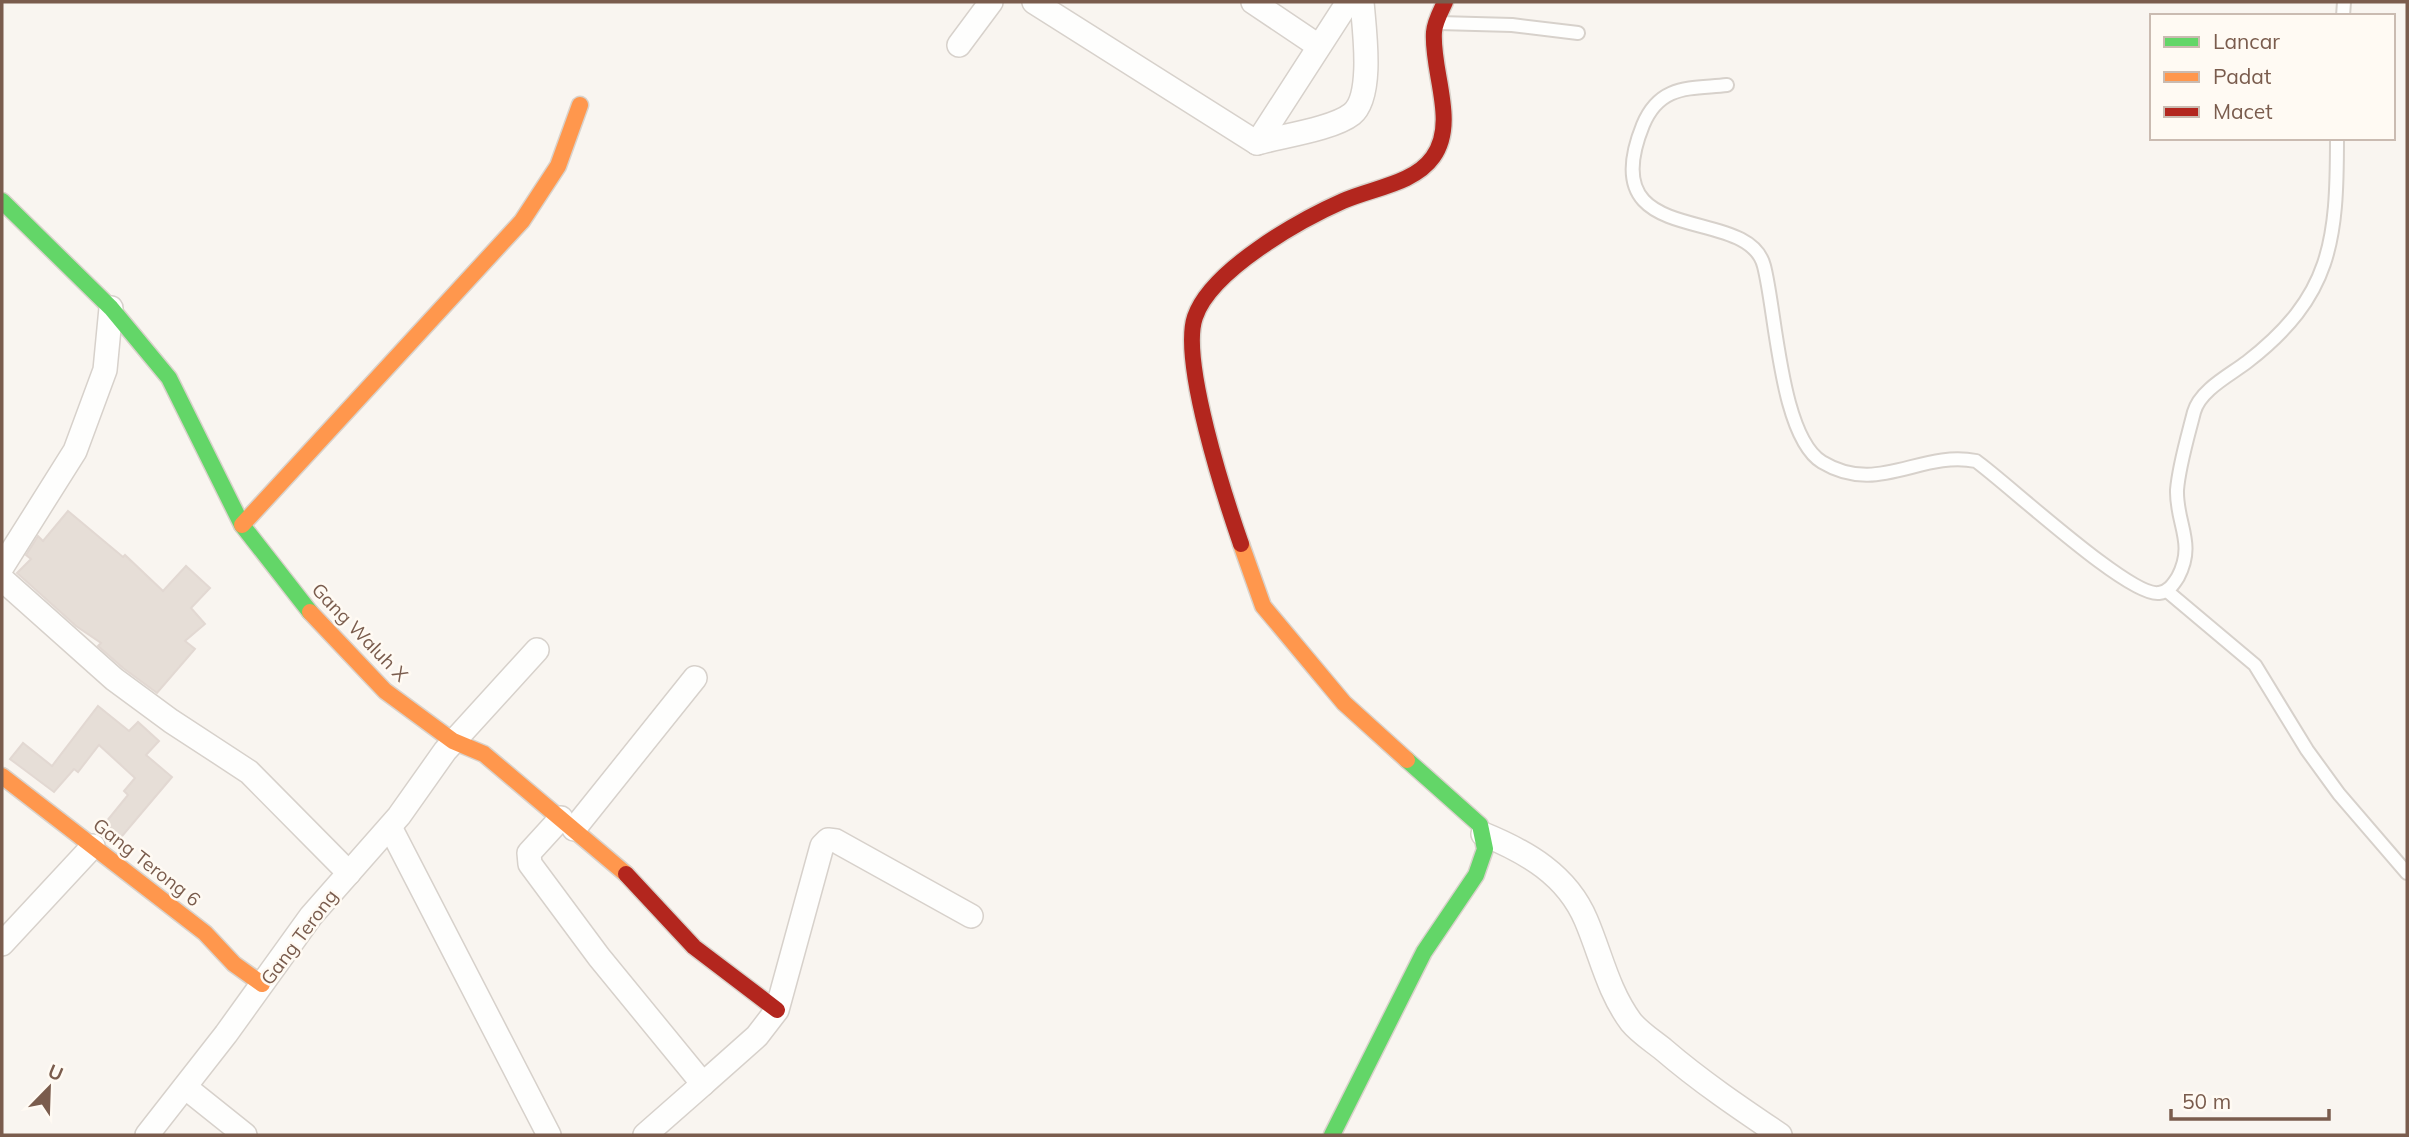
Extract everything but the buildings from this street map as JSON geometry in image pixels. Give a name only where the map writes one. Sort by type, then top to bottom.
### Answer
[{"type":"street","points":[[959,45],[991,2]]},
{"type":"street","points":[[1034,2],[1257,143],[1325,125],[1351,115],[1357,108],[1364,90],[1362,2]]},
{"type":"street","points":[[1253,2],[1317,46]]},
{"type":"street","points":[[1257,143],[1317,46],[1348,2]]},
{"type":"street","points":[[1332,1135],[1424,953],[1476,875],[1483,858],[1483,834],[1480,825],[1345,703],[1293,646],[1263,606],[1220,485],[1191,351],[1191,332],[1200,306],[1219,281],[1257,252],[1342,202],[1416,171],[1430,160],[1439,148],[1442,129],[1434,34],[1446,2]]},
{"type":"street","points":[[242,525],[522,221],[558,166],[580,106]]},
{"type":"street","name":"Gang Waluh X","points":[[2,201],[111,308],[169,378],[242,525],[304,606],[386,691],[453,741],[484,754],[615,863],[694,947],[777,1010]]},
{"type":"street","points":[[2,567],[75,451],[105,370],[111,308]]},
{"type":"street","points":[[2,579],[114,679],[171,721],[249,772],[349,873]]},
{"type":"street","name":"Gang Terong","points":[[148,1135],[311,916],[390,827],[453,741],[537,650]]},
{"type":"street","points":[[695,678],[568,823],[529,853],[530,864],[598,957],[703,1084]]},
{"type":"street","name":"Gang Terong 6","points":[[2,776],[205,933],[234,964],[262,985]]},
{"type":"street","points":[[390,827],[495,1034],[526,1084],[549,1135]]},
{"type":"street","points":[[1483,834],[1518,848],[1546,866],[1569,890],[1586,919],[1606,981],[1632,1024],[1696,1078],[1780,1135]]},
{"type":"street","points":[[645,1135],[757,1036],[777,1010],[822,846],[828,840],[836,841],[971,916]]},
{"type":"street","points":[[2,944],[93,846]]},
{"type":"street","points":[[185,1087],[245,1135]]},
{"type":"lane","points":[[1436,23],[1511,25],[1578,33]]},
{"type":"lane","points":[[1727,85],[1670,92],[1648,114],[1636,142],[1633,174],[1637,192],[1652,209],[1734,236],[1754,246],[1764,264],[1782,371],[1794,415],[1804,440],[1819,460],[1838,469],[1879,476],[1955,457],[1976,461],[2089,553],[2143,592],[2156,594],[2167,592],[2176,581],[2187,552],[2177,491],[2195,408],[2209,391],[2278,338],[2304,307],[2321,277],[2332,239],[2337,140]]},
{"type":"lane","points":[[2167,592],[2255,665],[2323,772],[2407,873]]},
{"type":"traffic: fast","points":[[2,201],[111,308],[169,378],[242,525],[310,612]]},
{"type":"traffic: fast","points":[[1332,1135],[1424,952],[1476,875],[1485,849],[1480,825],[1407,760]]},
{"type":"traffic: slow","points":[[242,525],[522,221],[558,166],[580,105]]},
{"type":"traffic: slow","points":[[1241,544],[1263,606],[1344,703],[1407,760]]},
{"type":"traffic: slow","points":[[310,612],[385,691],[453,741],[484,754],[626,874]]},
{"type":"traffic: slow","points":[[2,776],[205,933],[234,964],[262,984]]},
{"type":"traffic: jam","points":[[1241,544],[1215,463],[1199,396],[1192,337],[1195,317],[1204,299],[1219,282],[1259,248],[1354,196],[1404,179],[1425,166],[1433,157],[1440,143],[1444,112],[1434,32],[1445,2]]},
{"type":"traffic: jam","points":[[626,874],[694,947],[777,1010]]}]
